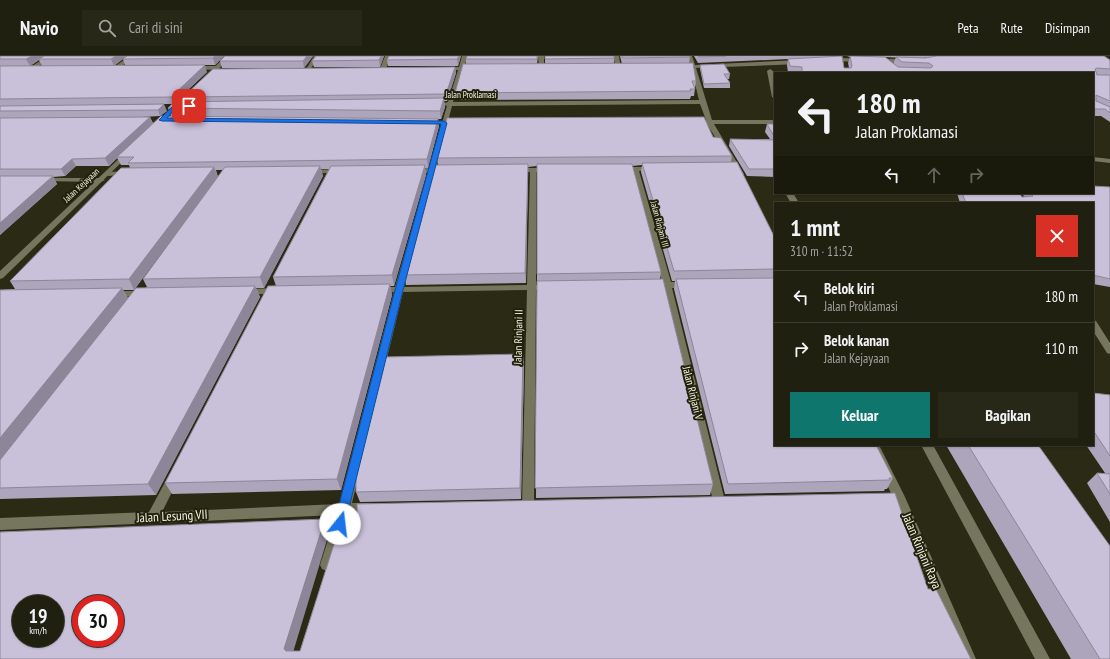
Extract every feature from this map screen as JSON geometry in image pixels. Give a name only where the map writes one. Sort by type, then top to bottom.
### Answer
[{"type":"street","points":[[30,69],[52,56]]},
{"type":"street","points":[[115,69],[132,56]]},
{"type":"street","points":[[203,81],[218,70],[229,56]]},
{"type":"street","points":[[307,70],[317,56]]},
{"type":"street","points":[[383,69],[388,56]]},
{"type":"street","points":[[324,576],[344,508],[431,170],[465,56]]},
{"type":"street","points":[[541,56],[542,68]]},
{"type":"street","points":[[616,56],[619,68]]},
{"type":"street","points":[[690,56],[695,67],[702,102],[709,122],[738,168],[744,182]]},
{"type":"street","points":[[820,61],[843,58],[885,61],[914,61]]},
{"type":"street","points":[[843,58],[844,66]]},
{"type":"street","points":[[885,61],[894,68]]},
{"type":"street","points":[[672,68],[805,62]]},
{"type":"street","points":[[108,69],[129,68]]},
{"type":"street","points":[[186,68],[218,70]]},
{"type":"street","points":[[438,69],[478,68]]},
{"type":"street","points":[[534,68],[549,68]]},
{"type":"street","points":[[611,68],[627,68]]},
{"type":"street","points":[[23,69],[46,69]]},
{"type":"street","points":[[375,69],[390,69]]},
{"type":"street","points":[[300,70],[315,70]]},
{"type":"street","points":[[770,71],[774,92]]},
{"type":"street","points":[[151,130],[166,120],[175,107],[197,86]]},
{"type":"street","name":"Jalan Proklamasi","points":[[434,104],[702,102]]},
{"type":"street","points":[[167,107],[189,106]]},
{"type":"street","points":[[149,120],[166,120]]},
{"type":"street","points":[[686,122],[774,122]]},
{"type":"street","name":"Jalan Kejayaan","points":[[0,276],[135,147]]},
{"type":"street","points":[[1094,159],[1110,161]]},
{"type":"street","points":[[730,168],[738,168]]},
{"type":"street","points":[[611,169],[658,169]]},
{"type":"street","name":"Jalan Rinjani III","points":[[635,169],[667,285]]},
{"type":"street","points":[[408,171],[454,170]]},
{"type":"street","points":[[509,170],[556,170]]},
{"type":"street","name":"Jalan Rinjani II","points":[[528,505],[533,170]]},
{"type":"street","points":[[298,172],[328,175],[353,171]]},
{"type":"street","points":[[108,174],[134,173]]},
{"type":"street","points":[[32,180],[102,180]]},
{"type":"street","name":"Jalan Rinjani V","points":[[667,285],[719,501]]},
{"type":"street","points":[[643,286],[698,285]]},
{"type":"street","points":[[368,290],[563,287]]},
{"type":"street","points":[[262,306],[271,288]]},
{"type":"street","points":[[238,292],[271,288],[284,291]]},
{"type":"street","points":[[129,306],[141,290]]},
{"type":"street","points":[[99,294],[141,290],[154,293]]},
{"type":"street","points":[[1094,324],[1110,351]]},
{"type":"street","name":"Jalan Rinjani Raya","points":[[874,446],[899,497],[969,659]]},
{"type":"street","points":[[928,446],[1043,659]]},
{"type":"street","points":[[153,517],[178,468]]},
{"type":"street","points":[[883,498],[899,497]]},
{"type":"street","points":[[704,501],[735,501]]},
{"type":"street","points":[[513,505],[544,505]]},
{"type":"street","name":"Jalan Lesung VII","points":[[0,524],[344,508],[382,508]]},
{"type":"building","points":[[0,56],[32,56],[26,59],[0,59]]},
{"type":"building","points":[[44,56],[116,56],[111,59],[39,59]]},
{"type":"building","points":[[127,56],[215,56],[213,58],[123,59]]},
{"type":"building","points":[[225,56],[307,56],[303,61],[220,61]]},
{"type":"building","points":[[316,56],[381,56],[379,60],[312,61]]},
{"type":"building","points":[[389,56],[459,56],[457,59],[387,60]]},
{"type":"building","points":[[467,56],[537,56],[537,59],[466,59]]},
{"type":"building","points":[[545,56],[614,56],[614,58],[545,59]]},
{"type":"building","points":[[622,56],[689,56],[690,57],[623,58]]},
{"type":"building","points":[[698,56],[726,56],[699,57]]},
{"type":"building","points":[[842,56],[844,68],[851,68],[850,56],[885,57],[898,67],[931,68],[933,66],[929,63],[902,62],[896,57],[1104,56],[1110,60],[1110,69],[1095,69],[1097,75],[1110,75],[1110,101],[1096,95],[1096,101],[1110,107],[1110,113],[1105,109],[1094,109],[1094,72],[802,72],[802,67],[790,66],[788,59]]},
{"type":"building","points":[[693,63],[696,81],[692,81],[695,89],[690,89],[691,91],[455,93],[463,64]]},
{"type":"building","points":[[724,64],[730,74],[724,74],[730,83],[704,84],[700,65]]},
{"type":"building","points":[[205,65],[171,97],[0,99],[0,66]]},
{"type":"building","points":[[455,67],[446,94],[183,97],[213,69]]},
{"type":"building","points":[[444,98],[440,111],[168,108],[174,102]]},
{"type":"building","points":[[164,104],[158,110],[0,111],[0,106]]},
{"type":"building","points":[[161,116],[438,119],[427,159],[128,163],[134,157],[117,157]]},
{"type":"building","points":[[150,117],[105,158],[72,159],[61,169],[0,169],[0,118]]},
{"type":"building","points":[[704,117],[713,137],[721,138],[732,156],[437,158],[447,118]]},
{"type":"building","points":[[767,124],[774,124],[774,136]]},
{"type":"building","points":[[730,139],[774,140],[774,169],[749,169]]},
{"type":"building","points":[[737,162],[774,236],[774,269],[674,271],[642,163]]},
{"type":"building","points":[[528,164],[525,273],[404,275],[435,165]]},
{"type":"building","points":[[537,164],[632,164],[661,272],[537,274]]},
{"type":"building","points":[[425,165],[392,275],[273,277],[331,166]]},
{"type":"building","points":[[320,166],[260,277],[143,279],[225,167]]},
{"type":"building","points":[[214,167],[129,279],[10,281],[121,168]]},
{"type":"building","points":[[0,176],[53,176],[0,223]]},
{"type":"building","points":[[1094,186],[1110,187],[1110,279],[1094,275],[1094,202],[966,202],[962,194],[1020,194],[1022,197],[1033,196],[1031,194],[1094,194]]},
{"type":"building","points":[[774,278],[774,446],[877,446],[893,478],[889,478],[890,480],[728,484],[676,279]]},
{"type":"building","points":[[663,279],[713,484],[535,488],[537,281]]},
{"type":"building","points":[[390,284],[337,479],[165,483],[268,286]]},
{"type":"building","points":[[255,286],[148,484],[0,488],[0,460],[136,288]]},
{"type":"building","points":[[122,288],[0,438],[0,290]]},
{"type":"building","points":[[523,354],[520,488],[356,492],[356,479],[353,479],[384,357]]},
{"type":"building","points":[[1094,393],[1110,395],[1110,456],[1094,432]]},
{"type":"building","points":[[969,446],[1039,446],[1110,546],[1110,659],[1100,659]]},
{"type":"building","points":[[1097,473],[1110,474],[1110,494]]},
{"type":"building","points":[[895,493],[928,589],[936,589],[971,659],[0,659],[0,532],[325,519],[284,649],[286,651],[300,651],[342,519],[357,518],[357,504]]},
{"type":"route","points":[[189,106],[175,107],[162,120],[444,123],[399,290],[340,524]]}]
